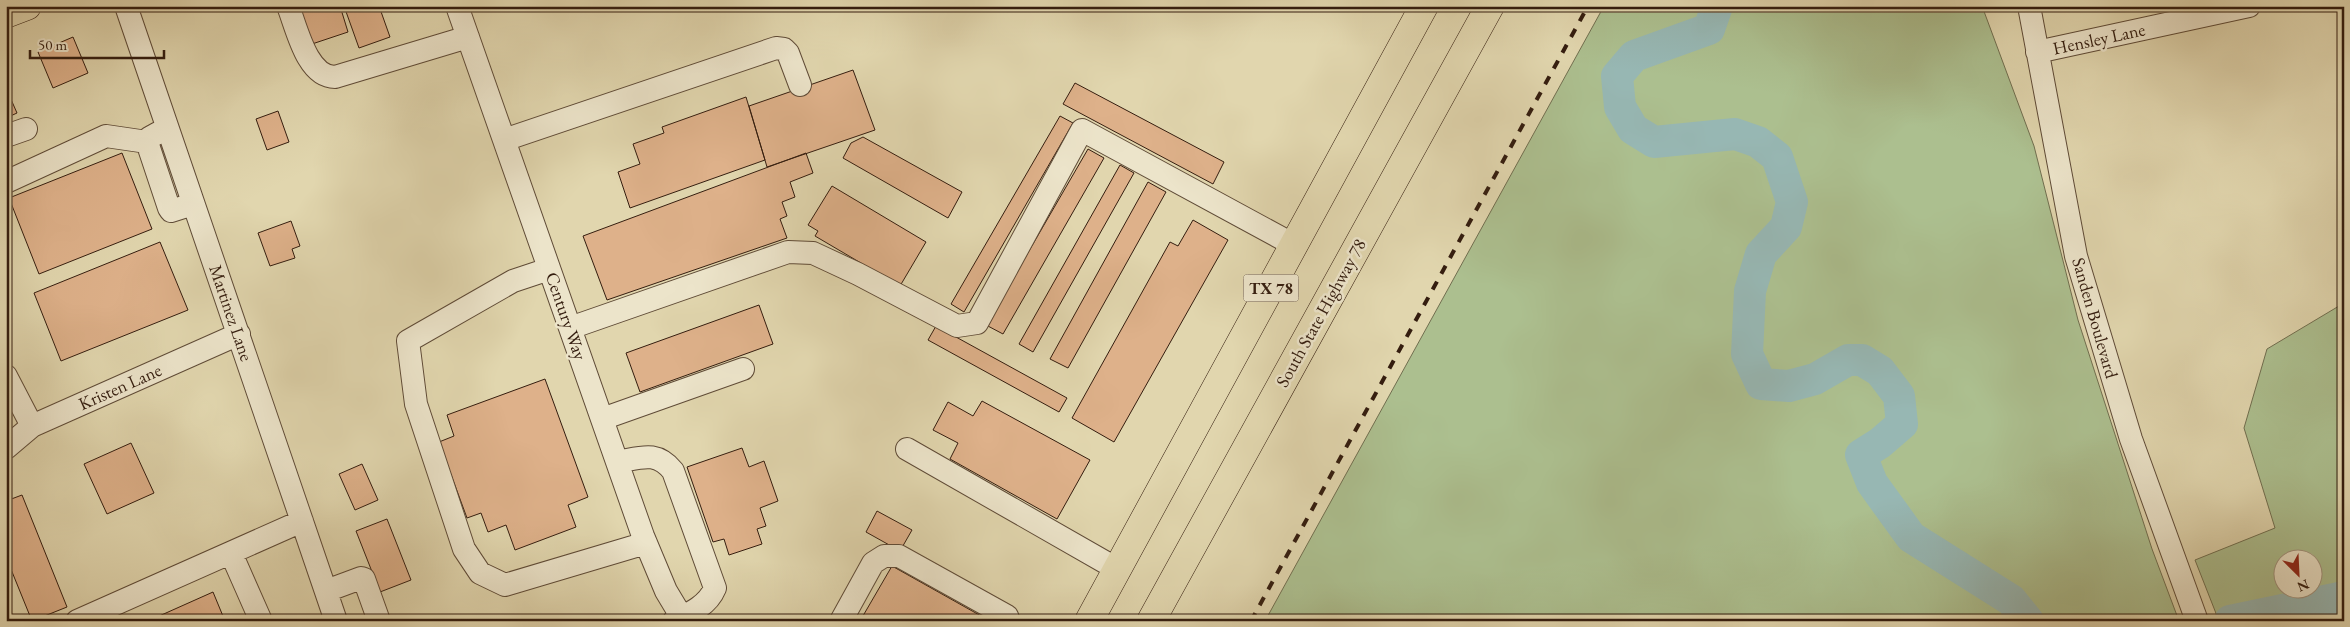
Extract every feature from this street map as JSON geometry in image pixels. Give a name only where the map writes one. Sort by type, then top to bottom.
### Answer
[{"type":"main road","points":[[6,14],[27,6]]},
{"type":"main road","name":"TX 78","points":[[1088,621],[1424,6]]},
{"type":"main road","name":"South State Highway 78","points":[[1151,621],[1490,6]]},
{"type":"street","name":"Martinez Lane","points":[[126,6],[336,621]]},
{"type":"street","points":[[288,6],[312,66],[325,77],[335,77],[468,37]]},
{"type":"street","name":"Century Way","points":[[458,6],[646,543],[680,620]]},
{"type":"street","name":"Sanden Boulevard","points":[[2029,6],[2076,256],[2131,439],[2197,621]]},
{"type":"street","name":"Hensley Lane","points":[[2037,52],[2202,12],[2249,6]]},
{"type":"street","points":[[504,140],[776,48],[784,49],[788,52],[800,84]]},
{"type":"street","points":[[147,142],[149,138],[167,128]]},
{"type":"street","points":[[570,328],[788,252],[812,252],[958,326],[977,323],[1082,130],[1294,245]]},
{"type":"street","points":[[6,182],[106,136],[147,142]]},
{"type":"street","points":[[147,142],[171,211],[193,204]]},
{"type":"street","points":[[549,269],[513,281],[408,341],[416,404],[464,549],[480,573],[505,585],[646,543]]},
{"type":"street","name":"Kristen Lane","points":[[6,448],[32,426],[238,334]]},
{"type":"street","points":[[602,419],[743,369]]},
{"type":"street","points":[[6,376],[32,426]]},
{"type":"street","points":[[907,449],[1116,569]]},
{"type":"street","points":[[617,462],[654,456],[665,461],[673,471],[715,588],[711,597],[703,605],[680,620]]},
{"type":"street","points":[[77,621],[302,521]]},
{"type":"street","points":[[231,553],[261,621]]},
{"type":"street","points":[[841,621],[873,564],[884,556],[898,556],[907,560],[1007,616],[1009,621]]},
{"type":"street","points":[[326,591],[361,578],[364,579],[379,621]]},
{"type":"green space","points":[[1604,6],[1982,6],[2034,146],[2078,320],[2152,549],[2179,621],[1265,621]]},
{"type":"green space","points":[[2344,303],[2344,621],[2219,621],[2195,560],[2275,528],[2244,428],[2267,349]]},
{"type":"building","points":[[297,6],[340,6],[348,32],[309,45]]},
{"type":"building","points":[[344,6],[379,6],[390,37],[359,48]]},
{"type":"building","points":[[73,37],[88,73],[53,88],[38,52]]},
{"type":"building","points":[[853,70],[875,130],[767,167],[749,106]]},
{"type":"building","points":[[1075,83],[1224,162],[1213,184],[1063,104]]},
{"type":"building","points":[[6,88],[17,113],[6,118]]},
{"type":"building","points":[[746,97],[765,160],[630,208],[618,172],[640,164],[633,144],[664,133],[662,127]]},
{"type":"building","points":[[278,111],[289,142],[267,150],[256,119]]},
{"type":"building","points":[[1060,116],[1073,123],[964,312],[951,304]]},
{"type":"building","points":[[863,137],[962,192],[948,218],[843,158],[851,143]]},
{"type":"building","points":[[1088,149],[1104,158],[1003,334],[986,325]]},
{"type":"building","points":[[122,153],[152,229],[39,274],[9,198]]},
{"type":"building","points":[[806,153],[813,173],[790,182],[795,197],[782,202],[787,216],[780,219],[787,238],[607,300],[583,236]]},
{"type":"building","points":[[1120,165],[1134,173],[1033,352],[1019,344]]},
{"type":"building","points":[[1148,182],[1166,192],[1068,368],[1050,359]]},
{"type":"building","points":[[832,186],[926,242],[900,286],[815,236],[818,231],[808,225]]},
{"type":"building","points":[[1193,220],[1228,240],[1114,442],[1072,418],[1170,242],[1178,246]]},
{"type":"building","points":[[291,221],[300,246],[292,249],[295,258],[270,266],[258,233]]},
{"type":"building","points":[[160,242],[188,310],[61,361],[34,293]]},
{"type":"building","points":[[759,305],[773,344],[640,392],[626,353]]},
{"type":"building","points":[[936,326],[1067,398],[1059,412],[928,340]]},
{"type":"building","points":[[545,379],[588,497],[568,505],[576,527],[515,550],[506,525],[488,532],[481,513],[467,518],[439,442],[454,436],[447,415]]},
{"type":"building","points":[[982,401],[1090,460],[1057,519],[950,459],[958,443],[933,430],[948,402],[973,416]]},
{"type":"building","points":[[131,443],[154,493],[107,514],[84,464]]},
{"type":"building","points":[[742,448],[749,467],[764,461],[778,501],[760,508],[766,526],[757,529],[762,544],[729,555],[724,539],[713,542],[687,467]]},
{"type":"building","points":[[362,464],[378,500],[355,510],[339,474]]},
{"type":"building","points":[[22,495],[67,607],[32,621],[6,557],[6,501]]},
{"type":"building","points":[[877,511],[912,530],[900,551],[866,532]]},
{"type":"building","points":[[387,519],[411,580],[380,592],[356,531]]},
{"type":"building","points":[[892,566],[990,621],[860,621]]},
{"type":"building","points":[[213,592],[225,621],[148,621]]},
{"type":"waterway","points":[[1717,6],[1709,29],[1634,56],[1617,76],[1620,107],[1633,129],[1654,142],[1735,134],[1758,142],[1777,157],[1792,202],[1786,227],[1761,254],[1750,291],[1747,354],[1761,384],[1789,386],[1815,379],[1848,360],[1862,360],[1880,371],[1899,396],[1902,424],[1880,443],[1861,455],[1872,483],[1911,537],[2011,600],[2028,621]]},
{"type":"waterway","points":[[2230,621],[2344,597]]},
{"type":"railway","points":[[1251,621],[1588,6]]}]
